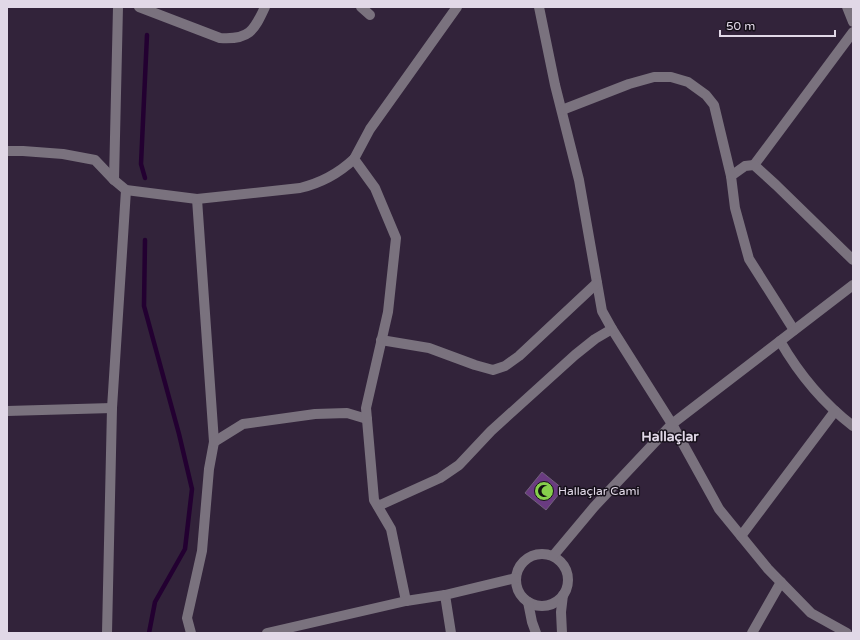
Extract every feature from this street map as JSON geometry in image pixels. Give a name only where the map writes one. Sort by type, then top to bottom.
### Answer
[{"type":"street","points":[[114,180],[118,7]]},
{"type":"street","points":[[138,7],[220,38],[234,39],[248,34],[257,24],[265,7]]},
{"type":"street","points":[[361,7],[370,15]]},
{"type":"street","points":[[7,151],[62,154],[95,160],[126,190],[197,199],[300,188],[312,185],[333,176],[354,159],[370,129],[457,7]]},
{"type":"street","points":[[539,7],[579,180],[602,310],[612,329],[672,424],[719,509],[768,569],[811,613],[847,633]]},
{"type":"street","points":[[846,7],[853,22]]},
{"type":"street","points":[[730,176],[745,166],[754,165],[853,32]]},
{"type":"street","points":[[562,110],[629,84],[654,77],[671,77],[688,82],[706,95],[714,105],[730,176],[735,208],[748,260],[794,330]]},
{"type":"street","points":[[354,159],[375,188],[396,238],[388,312],[366,408],[366,419],[374,500],[391,529],[406,601]]},
{"type":"street","points":[[754,165],[853,260]]},
{"type":"street","points":[[107,633],[112,408],[126,190]]},
{"type":"street","points":[[191,633],[187,618],[202,551],[214,442],[197,199]]},
{"type":"street","points":[[381,340],[428,348],[475,365],[494,370],[505,366],[519,356],[597,283]]},
{"type":"street","points":[[553,556],[594,507],[672,424],[853,285]]},
{"type":"street","points":[[378,506],[440,478],[459,465],[491,431],[575,355],[595,339],[612,329]]},
{"type":"street","points":[[780,341],[819,396],[853,426]]},
{"type":"street","points":[[7,411],[112,408]]},
{"type":"street","points":[[741,536],[835,411]]},
{"type":"street","points":[[214,442],[243,424],[315,414],[347,413],[366,419]]},
{"type":"street","points":[[562,633],[561,612],[563,595],[567,585],[567,574],[562,563],[553,556],[542,554],[531,556],[519,567],[516,583],[520,594],[528,602],[538,606],[544,606],[554,602],[563,595]]},
{"type":"street","points":[[267,633],[406,601],[445,595],[516,578]]},
{"type":"street","points":[[752,633],[781,582]]},
{"type":"street","points":[[445,595],[451,633]]},
{"type":"street","points":[[528,602],[536,633]]},
{"type":"building","name":"Hallaçlar Cami","points":[[542,472],[563,489],[546,510],[525,493]]},
{"type":"waterway","points":[[145,178],[141,164],[147,35]]},
{"type":"waterway","points":[[145,240],[144,306],[179,434],[192,489],[185,549],[155,602],[149,633]]},
{"type":"place","name":"Hallaçlar Cami","points":[[544,491]]},
{"type":"district","name":"Hallaçlar","points":[[670,436]]}]
